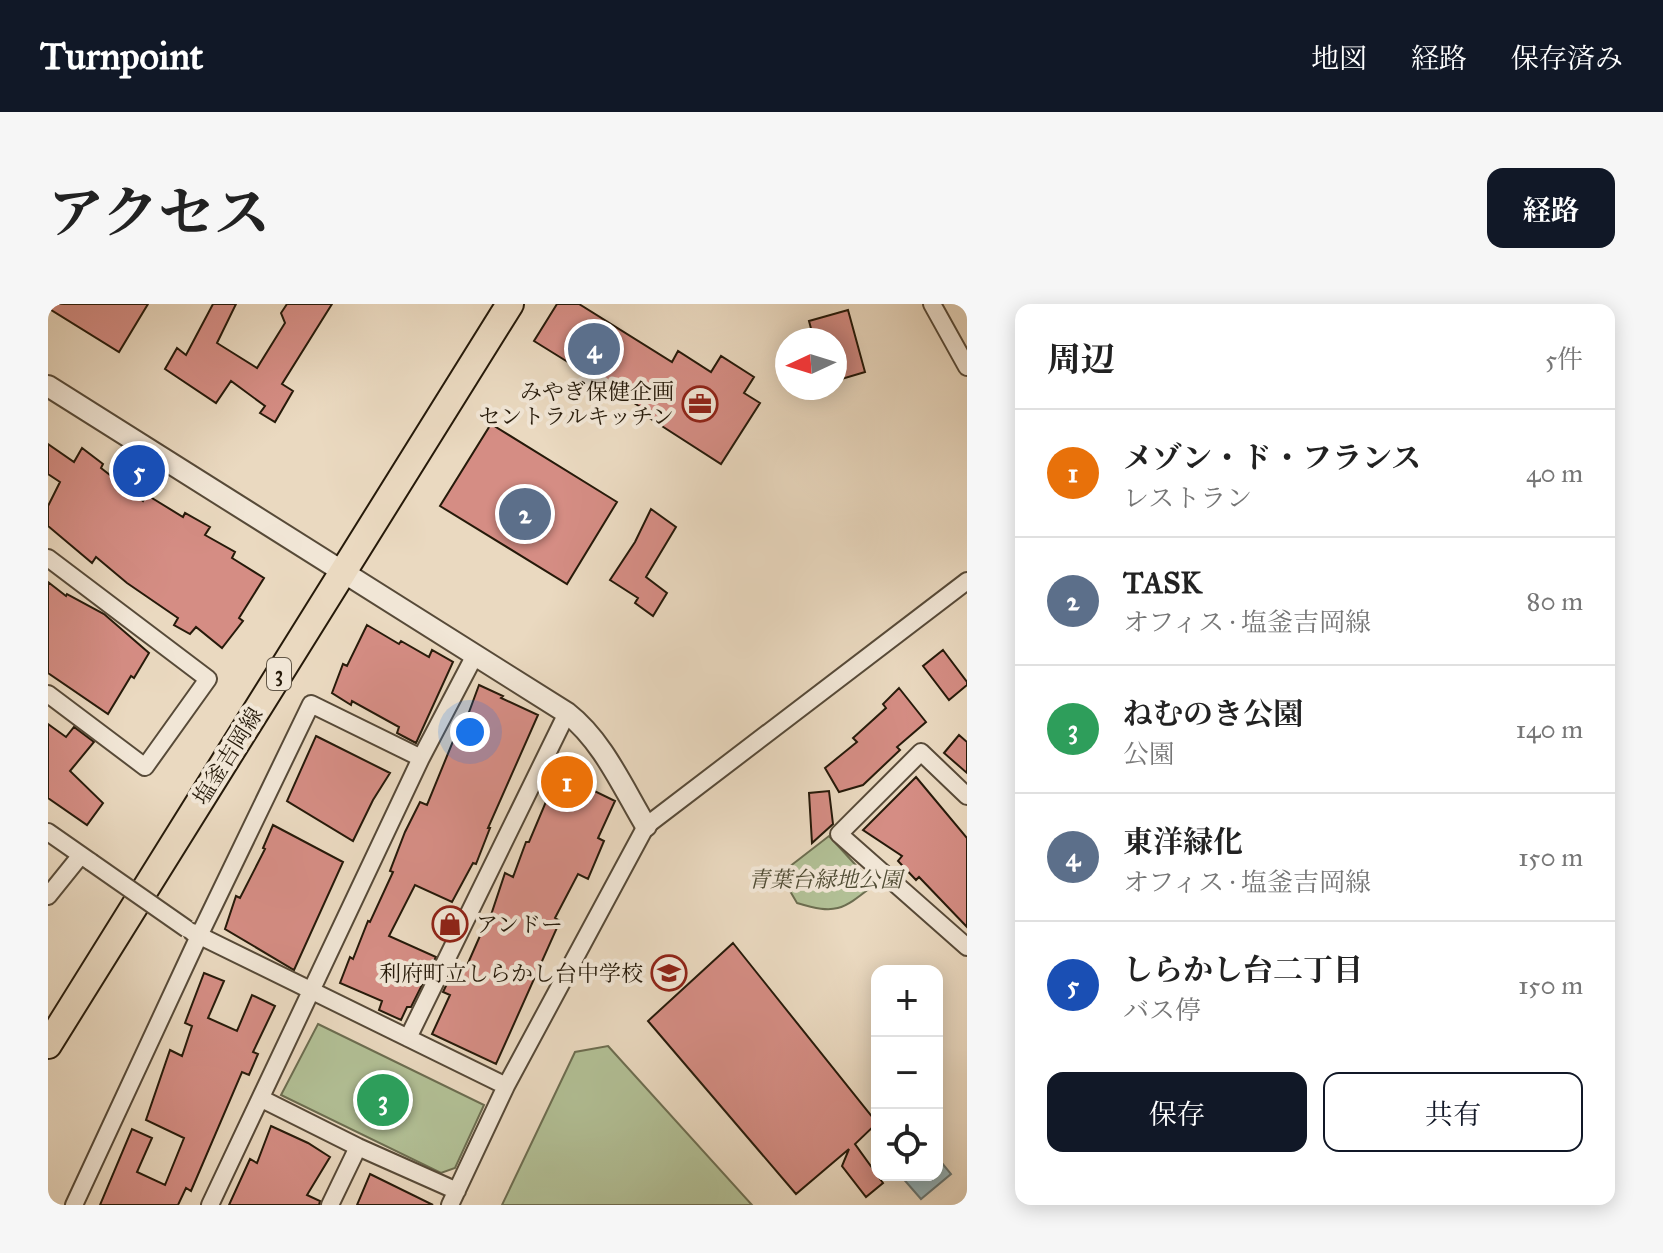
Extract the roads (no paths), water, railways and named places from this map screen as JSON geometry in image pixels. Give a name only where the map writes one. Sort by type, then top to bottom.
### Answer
[{"type":"main road","name":"塩釜吉岡線","points":[[48,1045],[510,304]]},
{"type":"street","points":[[932,304],[967,367]]},
{"type":"street","points":[[48,386],[581,723],[646,826]]},
{"type":"street","points":[[48,558],[208,679],[145,767],[48,694]]},
{"type":"street","points":[[262,1099],[454,1198],[506,1086],[646,826],[967,581]]},
{"type":"street","points":[[210,1205],[421,758],[475,655]]},
{"type":"street","points":[[74,1205],[193,932],[311,704],[421,758]]},
{"type":"street","points":[[408,1038],[567,713]]},
{"type":"street","points":[[967,796],[921,752],[839,834],[967,947]]},
{"type":"street","points":[[48,832],[193,932],[506,1086]]},
{"type":"street","points":[[48,896],[86,858]]},
{"type":"street","points":[[330,1205],[358,1147]]},
{"type":"water","points":[[943,1164],[951,1174],[943,1181]]},
{"type":"water","points":[[905,1181],[943,1181],[921,1199]]},
{"type":"place","name":"東洋緑化","points":[[594,349]]},
{"type":"place","name":"みやぎ保健企画 セントラルキッチン","points":[[700,404]]},
{"type":"place","name":"しらかし台二丁目","points":[[139,471]]},
{"type":"place","name":"TASK","points":[[525,514]]},
{"type":"place","name":"メゾン・ド・フランス","points":[[567,782]]},
{"type":"place","name":"アンドー","points":[[450,924]]},
{"type":"place","name":"利府町立しらかし台中学校","points":[[669,973]]},
{"type":"place","name":"ねむのき公園","points":[[383,1100]]},
{"type":"park label","name":"青葉台緑地公園","points":[[825,879]]}]
